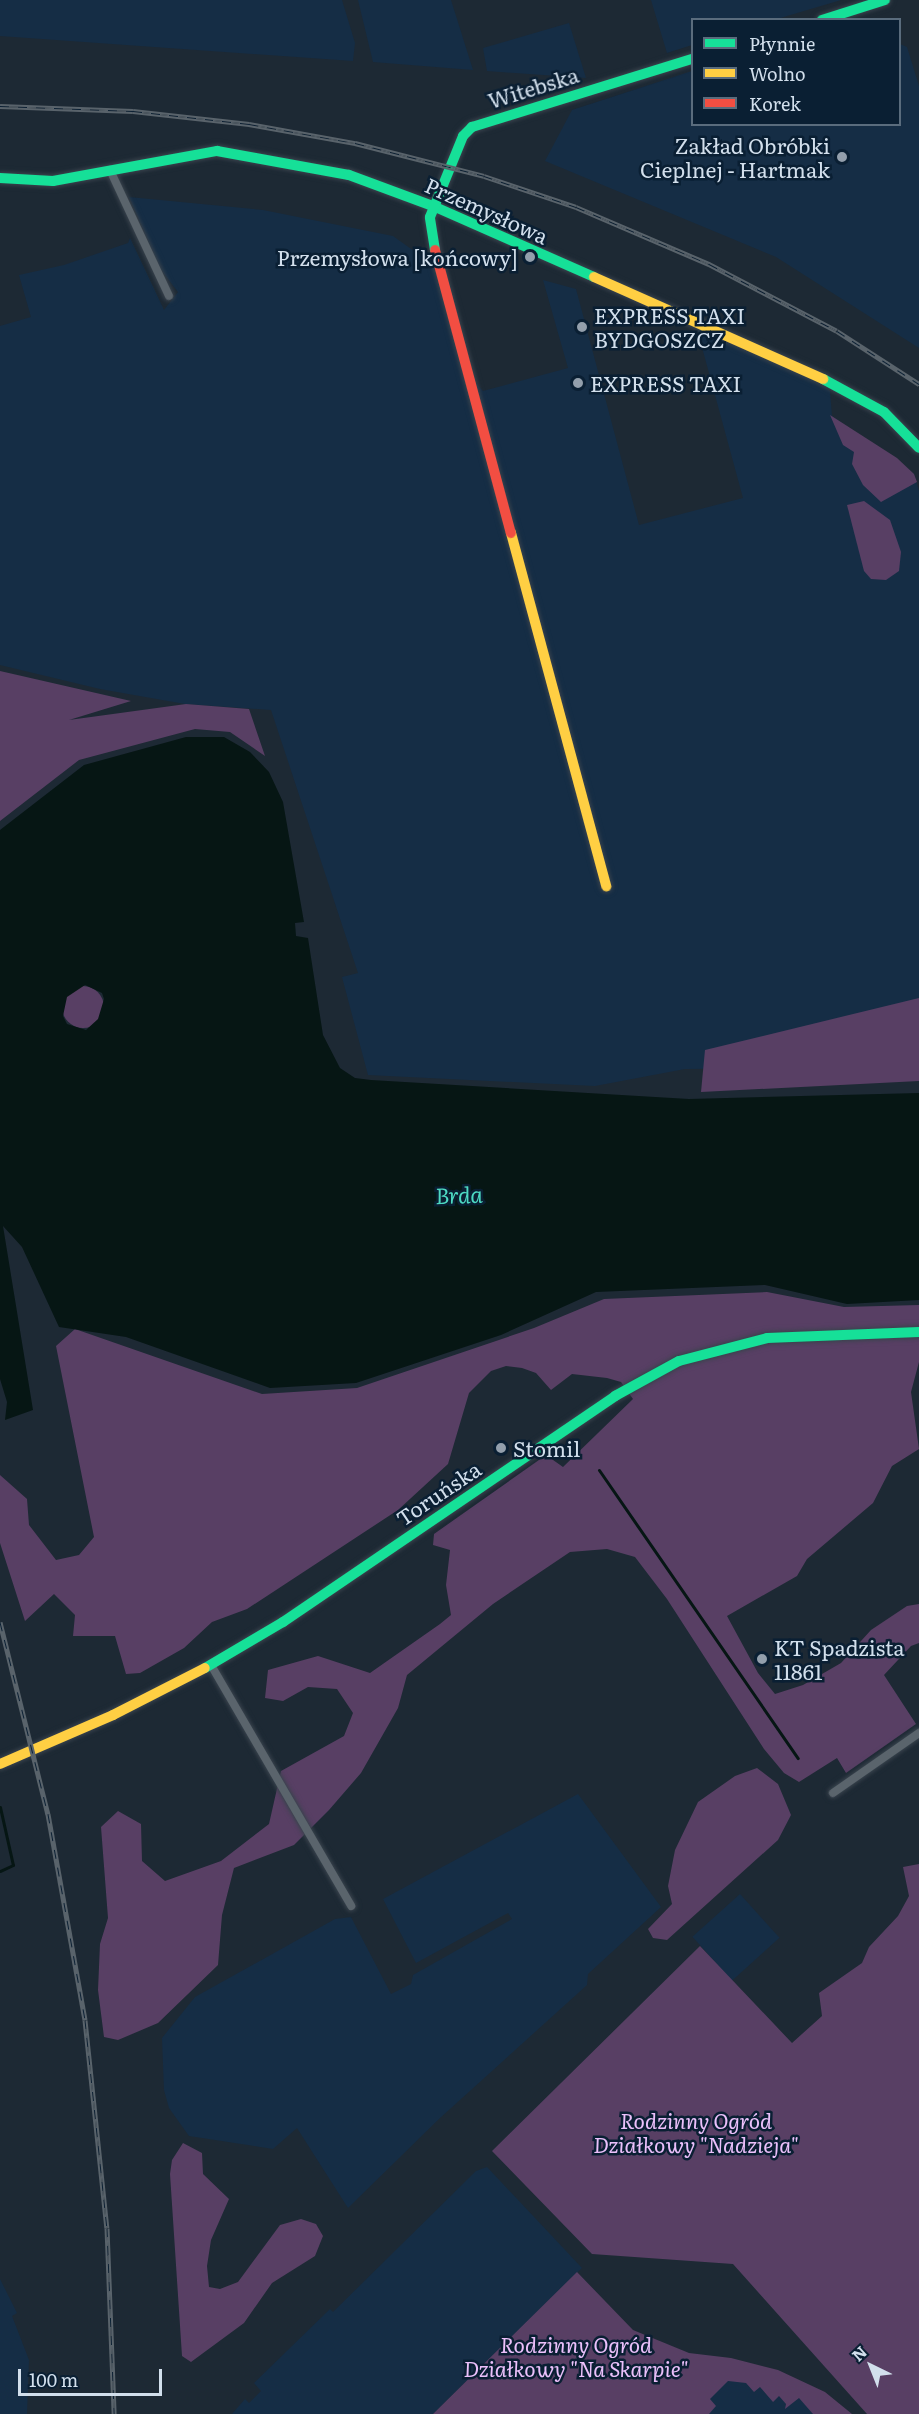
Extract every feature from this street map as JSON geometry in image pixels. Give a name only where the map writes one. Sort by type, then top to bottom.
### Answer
[{"type":"street","points":[[828,18],[885,0]]},
{"type":"street","name":"Witebska","points":[[606,886],[430,232],[433,206],[463,136],[472,126],[691,60]]},
{"type":"street","name":"Przemysłowa","points":[[0,178],[53,181],[183,155],[234,153],[349,175],[433,206],[822,378],[884,412],[919,448]]},
{"type":"street","points":[[110,170],[169,296]]},
{"type":"street","name":"Toruńska","points":[[0,1764],[113,1715],[211,1665],[283,1622],[615,1396],[680,1361],[767,1338],[919,1332]]},
{"type":"street","points":[[211,1665],[351,1906]]},
{"type":"street","points":[[833,1793],[919,1732]]},
{"type":"shaded area","points":[[0,0],[342,0],[355,43],[353,61],[0,36]]},
{"type":"shaded area","points":[[358,0],[451,0],[473,70],[373,62]]},
{"type":"shaded area","points":[[651,0],[841,0],[780,18],[691,18],[691,45],[667,53]]},
{"type":"shaded area","points":[[569,23],[586,78],[487,71],[483,48]]},
{"type":"shaded area","points":[[901,44],[907,47],[919,86],[919,348],[776,257],[545,161],[572,110],[691,71],[691,126],[901,126]]},
{"type":"shaded area","points":[[129,197],[263,210],[393,236],[435,266],[461,365],[483,391],[568,368],[543,280],[576,289],[639,525],[743,498],[697,329],[820,383],[830,391],[832,416],[914,474],[919,491],[919,1067],[685,1069],[595,1086],[368,1075],[342,977],[358,973],[271,710],[185,704],[100,689],[0,665],[0,326],[31,317],[19,275],[64,265],[128,243],[130,238],[164,310],[178,292],[161,270]]},
{"type":"shaded area","points":[[578,1794],[661,1907],[588,1974],[587,1985],[440,2118],[348,2208],[297,2128],[273,2149],[189,2136],[169,2108],[164,2090],[162,2038],[195,1997],[335,1919],[351,1917],[391,1994],[411,1984],[413,1975],[512,1919],[508,1913],[416,1963],[383,1899]]},
{"type":"shaded area","points":[[740,1894],[779,1938],[732,1981],[692,1937]]},
{"type":"shaded area","points":[[487,2167],[582,2268],[433,2414],[232,2414],[245,2399],[249,2403],[261,2391],[254,2383],[330,2309],[333,2312],[476,2171]]},
{"type":"shaded area","points":[[0,2279],[17,2313],[12,2316],[29,2360],[27,2414],[0,2414]]},
{"type":"shaded area","points":[[725,2374],[793,2390],[836,2414],[689,2414]]},
{"type":"green space","points":[[830,415],[897,458],[914,474],[917,482],[881,502],[863,485],[852,464],[854,452],[843,445]]},
{"type":"green space","points":[[864,501],[890,520],[901,552],[899,571],[886,580],[871,579],[864,571],[847,505]]},
{"type":"green space","points":[[0,671],[131,701],[69,720],[186,704],[249,709],[265,756],[230,732],[195,729],[79,760],[0,821]]},
{"type":"green space","points":[[83,986],[98,992],[104,1007],[98,1022],[83,1028],[68,1022],[62,1007],[68,992]]},
{"type":"green space","points":[[919,998],[919,1081],[701,1092],[705,1050]]},
{"type":"green space","points":[[767,1292],[844,1307],[919,1305],[919,1362],[911,1392],[919,1449],[892,1466],[873,1503],[807,1559],[797,1576],[727,1616],[758,1673],[775,1694],[803,1685],[841,1663],[871,1630],[907,1606],[919,1604],[919,1643],[911,1646],[884,1675],[916,1724],[846,1773],[837,1758],[799,1782],[784,1773],[764,1749],[667,1599],[635,1557],[607,1549],[570,1552],[493,1604],[407,1675],[398,1708],[361,1773],[294,1845],[234,1868],[222,1915],[218,1965],[158,2023],[118,2040],[104,2037],[98,1990],[100,1944],[108,1918],[101,1827],[118,1811],[141,1824],[142,1861],[165,1881],[221,1861],[269,1824],[281,1771],[344,1736],[353,1713],[337,1689],[308,1687],[283,1701],[265,1698],[268,1670],[318,1656],[370,1673],[440,1624],[451,1615],[446,1585],[450,1550],[433,1545],[434,1534],[546,1455],[563,1467],[633,1399],[621,1382],[607,1378],[572,1374],[551,1390],[536,1373],[522,1368],[506,1366],[491,1371],[469,1393],[448,1464],[398,1510],[247,1609],[212,1622],[184,1648],[140,1673],[126,1674],[115,1636],[73,1636],[75,1615],[54,1594],[25,1621],[0,1543],[0,1475],[27,1499],[29,1525],[56,1560],[79,1555],[94,1537],[56,1346],[75,1329],[262,1394],[357,1388],[534,1328],[604,1299]]},
{"type":"green space","points":[[757,1768],[778,1784],[791,1815],[778,1840],[667,1940],[653,1938],[648,1929],[672,1904],[668,1886],[675,1850],[698,1802],[735,1776]]},
{"type":"green space","name":"Rodzinny Ogród Działkowy \"Nadzieja\"","points":[[919,1864],[919,2414],[867,2414],[733,2264],[592,2254],[492,2151],[700,1946],[792,2043],[822,2016],[819,1993],[862,1963],[869,1947],[898,1916],[909,1896],[903,1867]]},
{"type":"green space","points":[[183,2143],[202,2153],[203,2174],[229,2199],[211,2240],[207,2266],[209,2287],[220,2289],[238,2282],[280,2225],[301,2219],[316,2224],[323,2236],[315,2256],[272,2283],[244,2323],[191,2362],[182,2356],[170,2174],[172,2160]]},
{"type":"green space","name":"Rodzinny Ogród Działkowy \"Na Skarpie\"","points":[[577,2272],[633,2330],[689,2353],[731,2358],[778,2370],[825,2392],[852,2414],[813,2414],[799,2398],[785,2409],[786,2404],[779,2396],[773,2402],[760,2387],[754,2392],[746,2383],[728,2381],[710,2399],[716,2406],[709,2414],[433,2414]]},
{"type":"water","name":"Brda","points":[[186,737],[224,737],[250,752],[269,772],[283,802],[304,922],[295,923],[296,936],[308,938],[323,1035],[340,1068],[355,1078],[689,1099],[919,1093],[919,1300],[847,1304],[765,1285],[596,1292],[501,1335],[356,1383],[270,1388],[126,1337],[59,1327],[22,1247],[3,1226],[33,1410],[5,1420],[7,1402],[0,1379],[0,830],[84,765]],"holes":[[[85,985],[102,993],[104,999],[98,1019],[86,1030],[67,1024],[63,1016],[67,997]]]},
{"type":"waterway","points":[[599,1470],[798,1758]]},
{"type":"waterway","points":[[0,1807],[13,1865],[0,1871]]},
{"type":"railway","points":[[0,106],[133,111],[249,124],[355,143],[484,176],[576,207],[709,264],[837,331],[919,384]]},
{"type":"railway","points":[[0,1622],[48,1814],[85,2020],[107,2228],[114,2414]]},
{"type":"traffic: fast","points":[[828,18],[885,0]]},
{"type":"traffic: fast","points":[[435,250],[430,217],[463,136],[472,127],[691,59]]},
{"type":"traffic: fast","points":[[0,178],[53,181],[217,151],[349,175],[433,206],[594,277]]},
{"type":"traffic: fast","points":[[823,379],[884,412],[919,448]]},
{"type":"traffic: fast","points":[[205,1668],[283,1622],[615,1396],[679,1361],[767,1338],[919,1332]]},
{"type":"traffic: slow","points":[[594,277],[823,379]]},
{"type":"traffic: slow","points":[[511,533],[606,886]]},
{"type":"traffic: slow","points":[[0,1764],[113,1715],[205,1668]]},
{"type":"traffic: jam","points":[[435,250],[511,533]]},
{"type":"place","name":"Zakład Obróbki Cieplnej - Hartmak","points":[[842,157]]},
{"type":"place","name":"Przemysłowa [końcowy]","points":[[530,257]]},
{"type":"place","name":"EXPRESS TAXI BYDGOSZCZ","points":[[582,327]]},
{"type":"place","name":"EXPRESS TAXI","points":[[578,383]]},
{"type":"place","name":"Stomil","points":[[501,1448]]},
{"type":"place","name":"KT Spadzista 11861","points":[[762,1659]]}]
